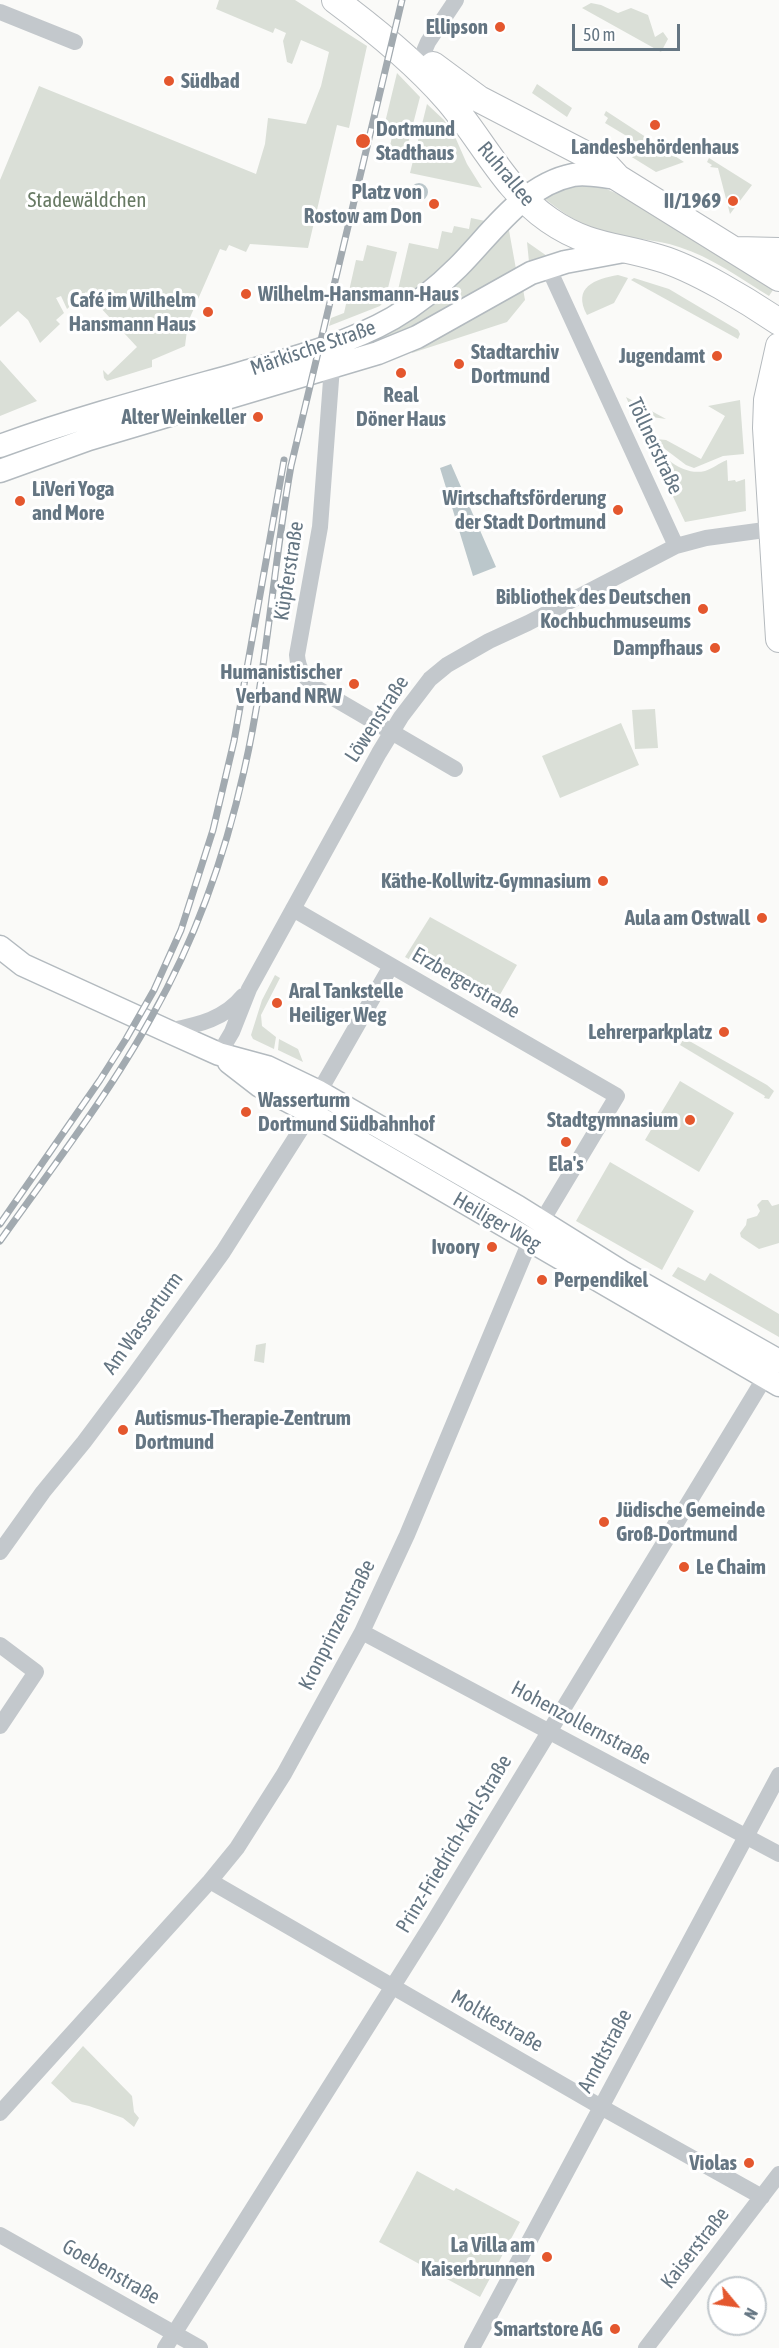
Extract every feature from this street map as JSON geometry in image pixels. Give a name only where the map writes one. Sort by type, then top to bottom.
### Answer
[{"type":"main road","name":"Ruhrallee","points":[[335,0],[385,39],[447,99],[524,200],[564,230],[594,244],[660,258],[682,267],[779,322]]},
{"type":"main road","name":"Ruhrallee","points":[[359,0],[422,56],[479,99],[606,165],[618,178],[779,278]]},
{"type":"main road","name":"Märkische Straße","points":[[0,446],[88,416],[291,358],[372,329],[394,318],[429,294],[524,200],[551,182],[575,175],[618,178]]},
{"type":"main road","points":[[735,249],[779,251]]},
{"type":"main road","name":"Märkische Straße","points":[[0,471],[89,439],[378,353],[417,337],[525,276],[548,267],[626,251]]},
{"type":"main road","points":[[779,346],[767,400],[766,428],[779,639]]},
{"type":"main road","name":"Heiliger Weg","points":[[0,947],[23,964],[168,1031],[219,1054],[267,1067],[319,1092],[535,1231]]},
{"type":"main road","name":"Heiliger Weg","points":[[0,962],[23,964]]},
{"type":"main road","name":"Heiliger Weg","points":[[219,1054],[260,1086],[535,1231],[775,1371]]},
{"type":"street","points":[[422,56],[428,42],[456,0]]},
{"type":"street","points":[[0,12],[75,42]]},
{"type":"street","name":"Töllnerstraße","points":[[548,267],[676,546]]},
{"type":"street","name":"Küpferstraße","points":[[332,367],[320,527],[297,655],[298,663],[305,677],[318,689],[455,769]]},
{"type":"street","name":"Löwenstraße","points":[[219,1054],[232,1032],[249,989],[392,732],[430,678],[489,640],[528,623],[676,546],[706,538],[772,529]]},
{"type":"street","name":"Erzbergerstraße","points":[[293,909],[617,1096]]},
{"type":"street","name":"Am Wasserturm","points":[[0,1552],[43,1492],[132,1378],[223,1252],[303,1126],[319,1092],[391,966]]},
{"type":"street","name":"Löwenstraße","points":[[168,1031],[210,1021],[235,1006],[249,989]]},
{"type":"street","name":"Kronprinzenstraße","points":[[0,2113],[210,1881],[237,1848],[284,1774],[362,1632],[407,1535],[535,1231],[617,1096]]},
{"type":"street","name":"Prinz-Friedrich-Karl-Straße","points":[[169,2341],[307,2126],[549,1731],[775,1371]]},
{"type":"street","name":"Hohenzollernstraße","points":[[362,1632],[779,1854]]},
{"type":"street","points":[[0,1644],[36,1672],[0,1726]]},
{"type":"street","name":"Arndtstraße","points":[[472,2348],[779,1775]]},
{"type":"street","name":"Moltkestraße","points":[[210,1881],[601,2107],[762,2197]]},
{"type":"street","name":"Kaiserstraße","points":[[646,2348],[779,2174]]},
{"type":"street","name":"Goebenstraße","points":[[0,2235],[169,2341],[200,2348]]},
{"type":"green space","name":"Stadewäldchen","points":[[219,0],[295,0],[367,46],[349,128],[337,125],[308,248],[250,244],[246,252],[229,245],[226,251],[220,249],[188,322],[185,346],[152,360],[152,367],[107,381],[103,370],[108,375],[137,347],[86,292],[67,309],[61,296],[56,298],[64,313],[56,320],[60,324],[40,343],[28,320],[18,311],[0,327],[0,180],[39,86],[256,174],[265,144],[268,118],[306,124],[321,86],[329,52],[301,40],[292,64],[287,62],[283,41],[286,33],[275,28],[273,33],[216,9]]},
{"type":"green space","points":[[591,3],[618,13],[631,8],[648,15],[655,37],[663,32],[668,39],[661,52],[582,8]]},
{"type":"green space","points":[[397,73],[420,97],[404,159],[388,155],[392,137],[382,135]]},
{"type":"green space","points":[[537,84],[572,108],[567,117],[532,93]]},
{"type":"green space","points":[[427,104],[444,120],[482,188],[410,173]]},
{"type":"green space","points":[[606,111],[684,162],[656,172],[622,151],[630,138],[605,123],[608,118],[604,115]]},
{"type":"green space","points":[[709,158],[752,185],[730,214],[718,168],[710,167],[712,165],[707,162]]},
{"type":"green space","points":[[584,183],[604,188],[627,198],[773,290],[769,296],[714,262],[691,251],[661,242],[606,233],[589,227],[556,208],[542,196]]},
{"type":"green space","points":[[471,218],[490,222],[450,266],[388,309],[397,294],[409,243],[438,249],[442,231],[452,233],[454,226],[469,229]]},
{"type":"green space","points":[[508,225],[516,269],[420,324],[321,364]]},
{"type":"green space","points":[[527,242],[547,256],[529,262]]},
{"type":"green space","points":[[367,245],[397,252],[385,300],[380,306],[329,326],[331,318],[344,313],[356,260],[363,261]]},
{"type":"green space","points":[[618,275],[628,278],[614,303],[587,315],[582,298],[584,291],[594,282]]},
{"type":"green space","points":[[634,278],[669,289],[738,330],[740,334],[738,339],[631,280]]},
{"type":"green space","points":[[523,289],[525,300],[507,322],[412,353],[414,347],[456,328]]},
{"type":"green space","points":[[0,360],[37,401],[0,416]]},
{"type":"green space","points":[[626,397],[666,419],[652,417],[637,422]]},
{"type":"green space","points":[[740,400],[744,454],[723,456],[694,468],[686,465],[657,443],[656,439],[666,440],[701,459],[725,416],[708,406]]},
{"type":"green space","points":[[650,445],[675,465],[689,471],[705,471],[727,460],[728,481],[735,480],[736,482],[745,479],[746,511],[685,522]]},
{"type":"green space","points":[[655,709],[658,748],[635,749],[632,710]]},
{"type":"green space","points":[[621,723],[639,765],[560,798],[542,756]]},
{"type":"green space","points":[[430,917],[517,965],[494,1005],[405,957]]},
{"type":"green space","points":[[275,975],[280,978],[261,1015],[262,1026],[276,1037],[274,1049],[253,1039],[251,1035],[262,1000]]},
{"type":"green space","points":[[684,1038],[767,1085],[774,1091],[769,1099],[680,1045]]},
{"type":"green space","points":[[279,1039],[298,1049],[303,1062],[278,1050]]},
{"type":"green space","points":[[680,1081],[734,1113],[699,1172],[645,1140]]},
{"type":"green space","points":[[610,1162],[694,1211],[662,1270],[576,1221]]},
{"type":"green space","points":[[762,1200],[768,1200],[772,1206],[779,1204],[779,1243],[759,1249],[741,1237],[740,1233],[747,1219],[757,1216],[760,1211],[757,1205]]},
{"type":"green space","points":[[678,1267],[705,1281],[710,1273],[779,1314],[779,1337],[672,1276]]},
{"type":"green space","points":[[266,1343],[264,1363],[254,1361],[256,1345]]},
{"type":"green space","points":[[83,2046],[132,2096],[134,2112],[139,2118],[134,2127],[123,2118],[72,2102],[51,2083]]},
{"type":"green space","points":[[417,2171],[454,2191],[456,2188],[520,2222],[480,2297],[379,2242]]},
{"type":"shaded area","points":[[419,183],[425,186],[428,192],[425,198],[419,201],[413,198],[410,192],[413,186]]},
{"type":"shaded area","points":[[451,464],[496,567],[473,576],[440,468]]},
{"type":"railway","points":[[0,1241],[136,1045],[182,958],[218,866],[244,771],[259,695],[291,466],[402,0]]},
{"type":"railway","points":[[0,1224],[126,1039],[154,990],[181,930],[213,830],[234,741],[284,460]]},
{"type":"place","name":"Ellipson","points":[[500,27]]},
{"type":"place","name":"Südbad","points":[[169,81]]},
{"type":"place","name":"Landesbehördenhaus","points":[[655,125]]},
{"type":"place","name":"Dortmund Stadthaus","points":[[363,141]]},
{"type":"place","name":"II/1969","points":[[733,201]]},
{"type":"place","name":"Platz von Rostow am Don","points":[[434,204]]},
{"type":"place","name":"Wilhelm-Hansmann-Haus","points":[[246,294]]},
{"type":"place","name":"Café im Wilhelm Hansmann Haus","points":[[208,312]]},
{"type":"place","name":"Jugendamt","points":[[717,356]]},
{"type":"place","name":"Stadtarchiv Dortmund","points":[[459,364]]},
{"type":"place","name":"Real Döner Haus","points":[[401,373]]},
{"type":"place","name":"Alter Weinkeller","points":[[258,417]]},
{"type":"place","name":"LiVeri Yoga and More","points":[[20,501]]},
{"type":"place","name":"Wirtschaftsförderung der Stadt Dortmund","points":[[618,510]]},
{"type":"place","name":"Bibliothek des Deutschen Kochbuchmuseums","points":[[703,609]]},
{"type":"place","name":"Dampfhaus","points":[[715,648]]},
{"type":"place","name":"Humanistischer Verband NRW","points":[[354,684]]},
{"type":"place","name":"Käthe-Kollwitz-Gymnasium","points":[[603,881]]},
{"type":"place","name":"Aula am Ostwall","points":[[762,918]]},
{"type":"place","name":"Aral Tankstelle Heiliger Weg","points":[[277,1003]]},
{"type":"place","name":"Lehrerparkplatz","points":[[724,1032]]},
{"type":"place","name":"Wasserturm Dortmund Südbahnhof","points":[[246,1112]]},
{"type":"place","name":"Stadtgymnasium","points":[[690,1120]]},
{"type":"place","name":"Ela's","points":[[566,1142]]},
{"type":"place","name":"Ivoory","points":[[492,1247]]},
{"type":"place","name":"Perpendikel","points":[[542,1280]]},
{"type":"place","name":"Autismus-Therapie-Zentrum Dortmund","points":[[123,1430]]},
{"type":"place","name":"Jüdische Gemeinde Groß-Dortmund","points":[[604,1522]]},
{"type":"place","name":"Le Chaim","points":[[684,1567]]},
{"type":"place","name":"Violas","points":[[749,2163]]},
{"type":"place","name":"La Villa am Kaiserbrunnen","points":[[547,2257]]},
{"type":"place","name":"Smartstore AG","points":[[615,2329]]}]
